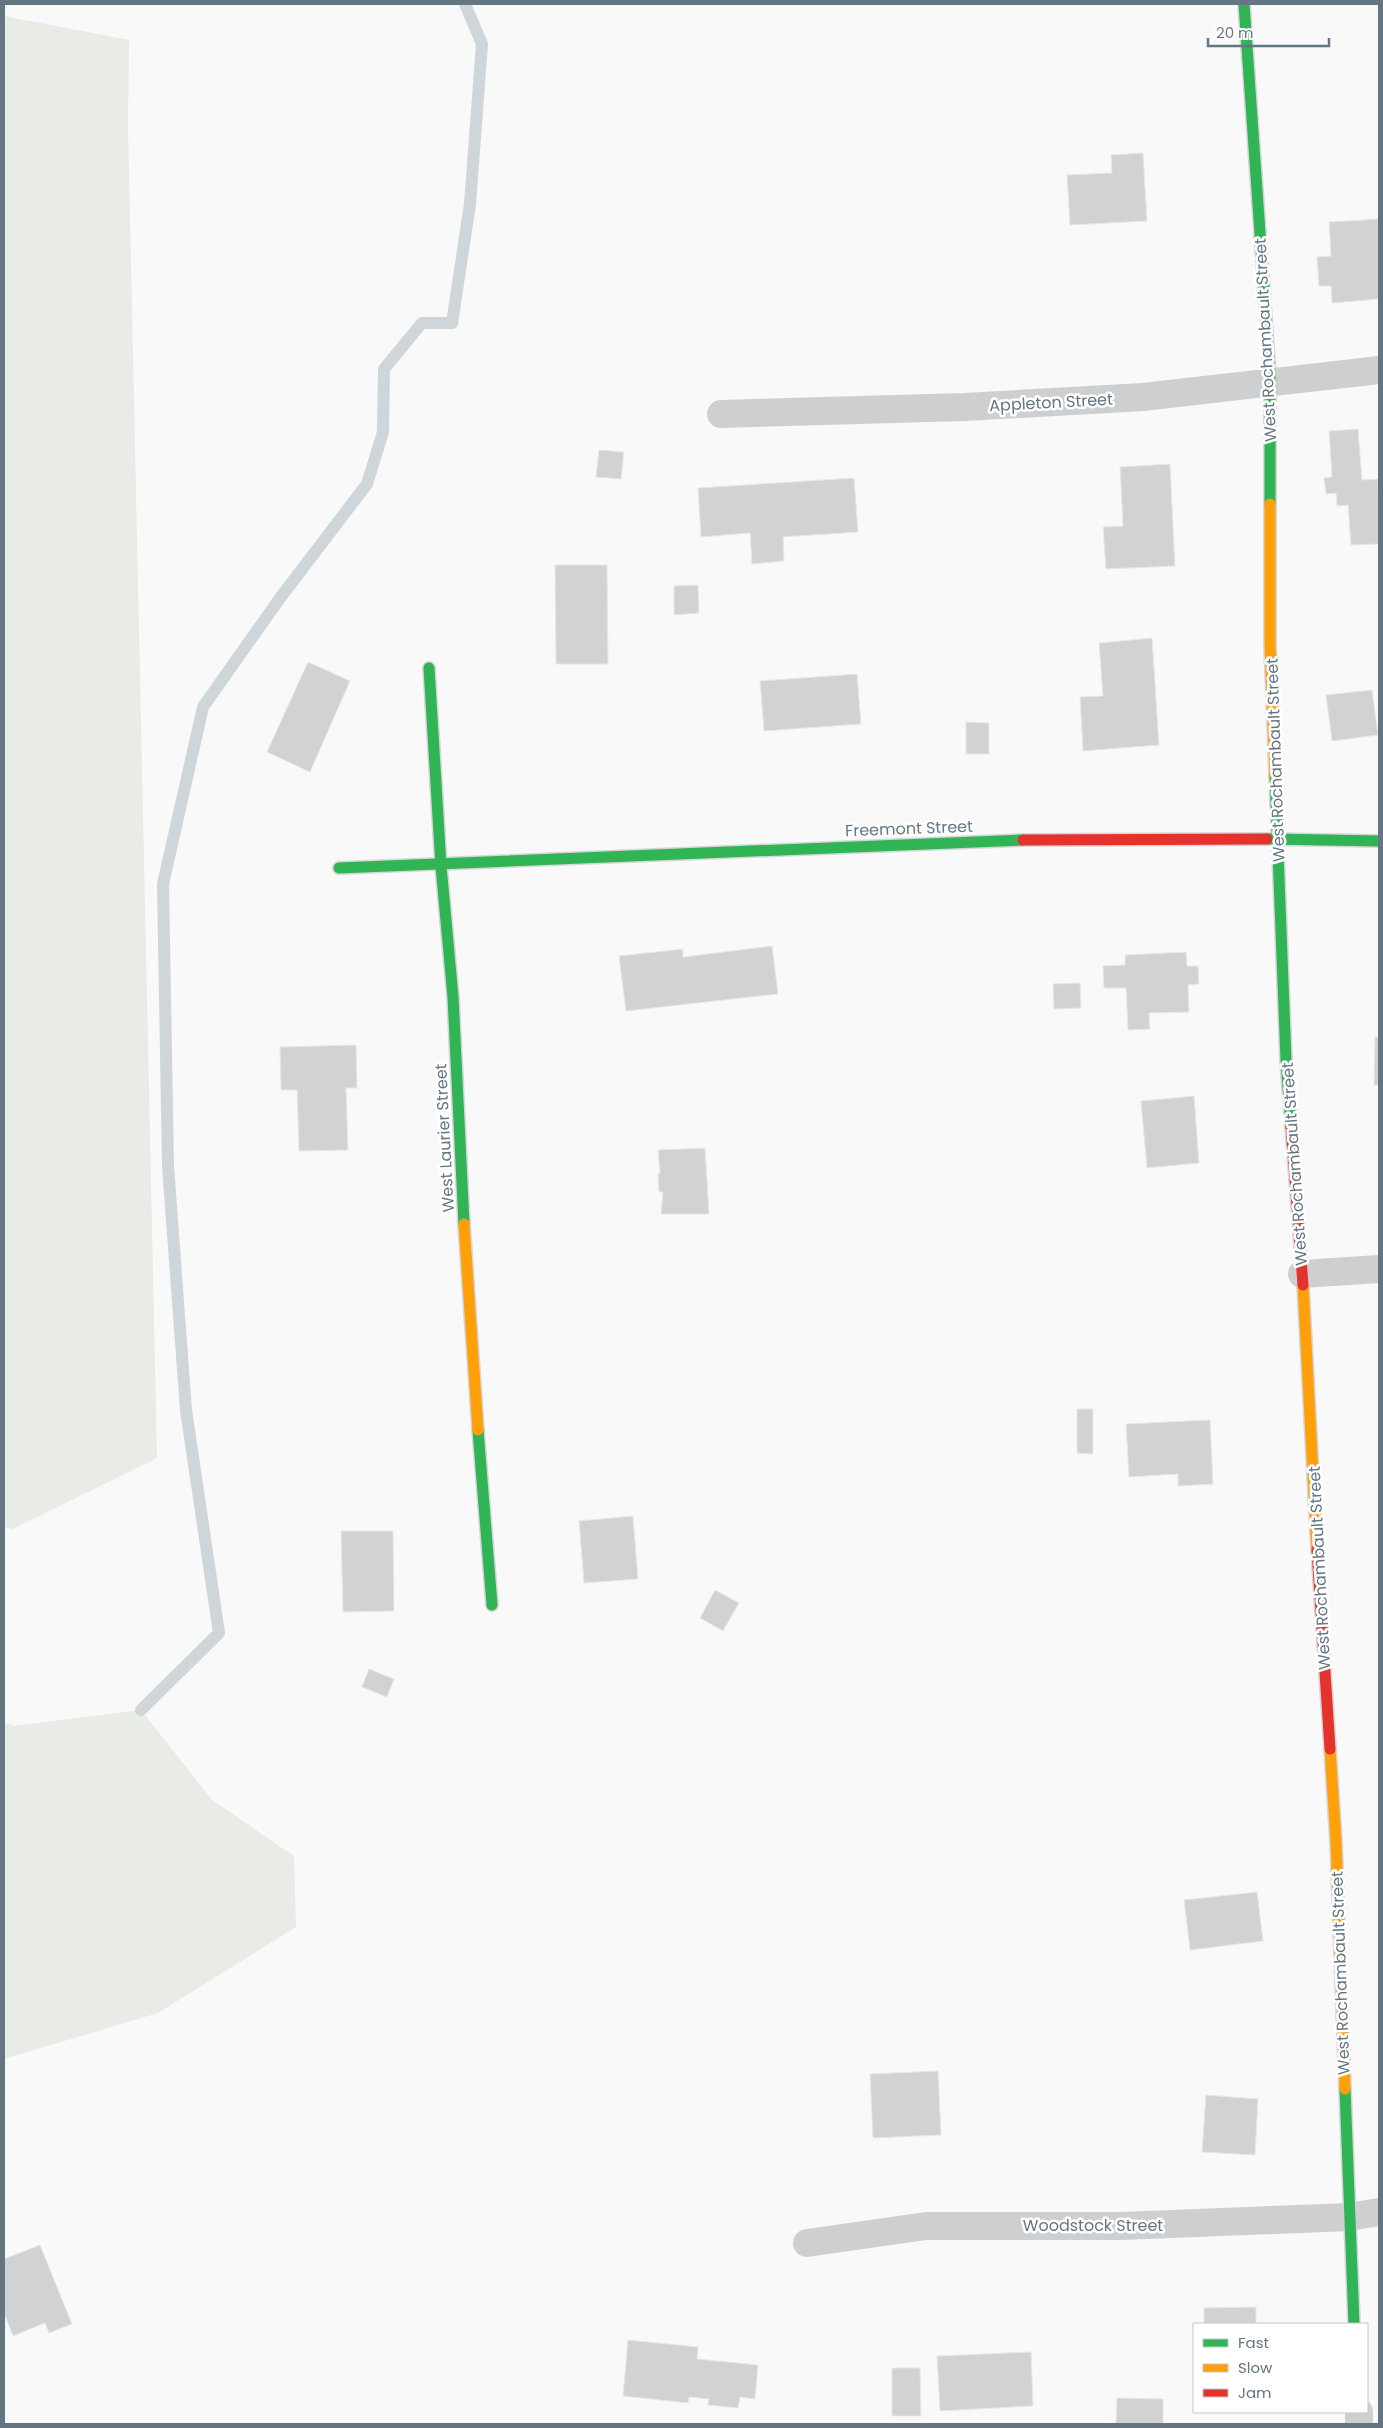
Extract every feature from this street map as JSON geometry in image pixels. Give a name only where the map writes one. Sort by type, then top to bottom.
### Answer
[{"type":"street","name":"West Rochambault Street","points":[[1244,4],[1270,382],[1270,643],[1286,1060],[1302,1274],[1319,1592],[1336,1841],[1354,2323]]},
{"type":"street","name":"Appleton Street","points":[[721,414],[965,407],[1143,396],[1379,370]]},
{"type":"street","name":"West Laurier Street","points":[[429,668],[441,866],[453,997],[468,1305],[492,1605]]},
{"type":"street","name":"Freemont Street","points":[[339,868],[441,866],[1016,840],[1278,838],[1379,841]]},
{"type":"street","points":[[1302,1274],[1379,1269]]},
{"type":"street","name":"Woodstock Street","points":[[807,2244],[926,2226],[1120,2226],[1349,2217],[1379,2212]]},
{"type":"shaded area","points":[[4,16],[129,40],[128,126],[157,1458],[13,1529],[4,1527]]},
{"type":"shaded area","points":[[141,1710],[212,1800],[294,1856],[296,1927],[158,2013],[4,2059],[4,1723],[14,1726]]},
{"type":"building","points":[[1143,153],[1147,221],[1070,225],[1067,175],[1112,173],[1111,155]]},
{"type":"building","points":[[1379,219],[1379,299],[1332,303],[1331,286],[1319,286],[1317,257],[1331,256],[1329,222]]},
{"type":"building","points":[[1358,429],[1362,480],[1378,479],[1379,544],[1351,545],[1348,505],[1337,506],[1336,493],[1326,494],[1324,478],[1332,477],[1329,431]]},
{"type":"building","points":[[599,450],[624,452],[621,479],[596,477]]},
{"type":"building","points":[[1170,464],[1175,566],[1106,569],[1103,527],[1123,526],[1120,467]]},
{"type":"building","points":[[854,478],[858,532],[783,537],[784,561],[752,564],[750,533],[701,537],[698,488]]},
{"type":"building","points":[[555,565],[607,565],[608,664],[556,664]]},
{"type":"building","points":[[698,585],[699,613],[674,615],[674,586]]},
{"type":"building","points":[[1152,638],[1159,745],[1083,751],[1080,697],[1103,696],[1099,643]]},
{"type":"building","points":[[308,662],[350,681],[310,772],[267,752]]},
{"type":"building","points":[[857,674],[861,724],[764,731],[760,681]]},
{"type":"building","points":[[1372,690],[1378,735],[1332,741],[1326,695]]},
{"type":"building","points":[[966,722],[989,723],[989,754],[966,754]]},
{"type":"building","points":[[772,946],[778,994],[626,1011],[619,956],[683,949],[683,957]]},
{"type":"building","points":[[1186,952],[1187,966],[1198,966],[1199,984],[1188,985],[1189,1012],[1149,1013],[1150,1029],[1128,1030],[1126,988],[1104,988],[1103,966],[1125,965],[1125,955]]},
{"type":"building","points":[[1080,983],[1081,1008],[1054,1009],[1053,984]]},
{"type":"building","points":[[1375,1037],[1379,1037],[1379,1085],[1374,1085]]},
{"type":"building","points":[[356,1045],[357,1088],[346,1088],[348,1150],[299,1151],[297,1090],[281,1090],[280,1047]]},
{"type":"building","points":[[1194,1096],[1199,1163],[1147,1168],[1141,1101]]},
{"type":"building","points":[[705,1148],[709,1214],[661,1214],[663,1192],[659,1192],[658,1150]]},
{"type":"building","points":[[1077,1409],[1093,1409],[1093,1454],[1077,1453]]},
{"type":"building","points":[[1210,1420],[1213,1484],[1178,1486],[1178,1474],[1129,1477],[1126,1424]]},
{"type":"building","points":[[633,1516],[638,1579],[584,1583],[579,1521]]},
{"type":"building","points":[[341,1531],[393,1531],[394,1611],[343,1612]]},
{"type":"building","points":[[715,1590],[739,1603],[723,1631],[700,1618]]},
{"type":"building","points":[[369,1669],[394,1679],[387,1697],[362,1687]]},
{"type":"building","points":[[1257,1892],[1263,1941],[1190,1950],[1184,1900]]},
{"type":"building","points":[[938,2071],[941,2135],[873,2138],[870,2074]]},
{"type":"building","points":[[1206,2095],[1258,2099],[1255,2155],[1202,2152]]},
{"type":"building","points":[[40,2245],[72,2324],[49,2333],[45,2323],[13,2336],[4,2313],[4,2259]]},
{"type":"building","points":[[1256,2307],[1256,2323],[1204,2323],[1204,2308]]},
{"type":"building","points":[[628,2340],[698,2347],[697,2359],[758,2365],[755,2399],[740,2397],[738,2408],[708,2405],[709,2399],[689,2397],[688,2403],[623,2396]]},
{"type":"building","points":[[1031,2352],[1033,2406],[940,2411],[937,2356]]},
{"type":"building","points":[[892,2368],[920,2368],[921,2416],[892,2416]]},
{"type":"building","points":[[1117,2398],[1163,2399],[1163,2424],[1116,2424]]},
{"type":"waterway","points":[[141,1710],[219,1633],[186,1410],[168,1166],[163,884],[203,707],[280,598],[367,484],[383,432],[384,369],[422,323],[452,323],[470,204],[482,44],[465,4]]},
{"type":"traffic: fast","points":[[1244,4],[1270,376],[1270,504]]},
{"type":"traffic: fast","points":[[429,668],[441,866],[453,997],[464,1224]]},
{"type":"traffic: fast","points":[[1275,775],[1286,1060],[1291,1126]]},
{"type":"traffic: fast","points":[[1267,839],[1379,841]]},
{"type":"traffic: fast","points":[[339,868],[1023,840]]},
{"type":"traffic: fast","points":[[478,1430],[492,1605]]},
{"type":"traffic: fast","points":[[1345,2089],[1354,2323]]},
{"type":"traffic: slow","points":[[1270,504],[1270,643],[1275,775]]},
{"type":"traffic: slow","points":[[464,1224],[478,1430]]},
{"type":"traffic: slow","points":[[1303,1285],[1317,1550]]},
{"type":"traffic: slow","points":[[1330,1749],[1336,1841],[1345,2089]]},
{"type":"traffic: jam","points":[[1023,840],[1267,839]]},
{"type":"traffic: jam","points":[[1291,1126],[1303,1285]]},
{"type":"traffic: jam","points":[[1317,1550],[1330,1749]]}]
